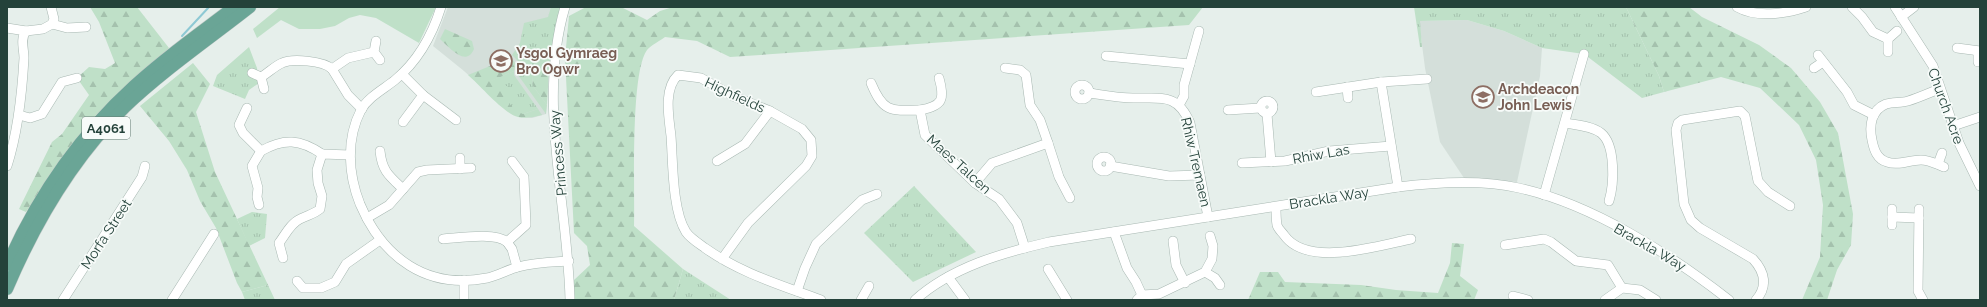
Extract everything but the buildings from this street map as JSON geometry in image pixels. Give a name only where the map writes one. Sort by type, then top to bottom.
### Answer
[{"type":"main road","name":"A4061","points":[[7,265],[22,232],[43,193],[70,156],[99,121],[134,85],[234,7]]},
{"type":"main road","name":"A4061","points":[[7,289],[32,235],[52,199],[79,161],[104,130],[125,107],[168,70],[250,7]]},
{"type":"street","points":[[51,7],[53,14],[52,24]]},
{"type":"street","points":[[441,7],[426,44],[415,60],[402,74],[371,98],[362,109],[353,133],[350,155],[353,182],[367,218],[380,240],[394,254],[412,268],[428,276],[464,280],[487,278],[517,267],[540,262],[569,261]]},
{"type":"street","name":"Princess Way","points":[[565,7],[557,46],[553,98],[569,261],[570,300]]},
{"type":"street","points":[[1737,7],[1747,12],[1757,14],[1795,10],[1806,7]]},
{"type":"street","points":[[1852,7],[1862,17],[1873,32],[1888,39]]},
{"type":"street","name":"Church Acre","points":[[1895,7],[1933,66],[1939,89],[1953,126],[1967,161],[1980,186]]},
{"type":"street","points":[[1901,17],[1914,7]]},
{"type":"street","points":[[7,28],[26,31],[43,29],[52,24],[67,28],[86,27]]},
{"type":"street","points":[[7,166],[11,127],[19,115],[24,56],[23,39],[26,31]]},
{"type":"street","points":[[1888,52],[1888,39],[1897,31]]},
{"type":"street","points":[[1179,105],[1184,96],[1184,85],[1190,64],[1198,51],[1199,32]]},
{"type":"street","points":[[376,41],[374,52],[380,60]]},
{"type":"street","points":[[1957,48],[1979,52],[1978,62]]},
{"type":"street","points":[[332,69],[348,58],[374,52]]},
{"type":"street","points":[[1544,194],[1584,54]]},
{"type":"street","points":[[1106,56],[1190,64]]},
{"type":"street","points":[[1814,68],[1820,58],[1854,104],[1874,115]]},
{"type":"street","points":[[261,77],[281,63],[288,61],[319,62],[332,69],[348,95],[362,109]]},
{"type":"street","points":[[1005,68],[1020,70],[1026,75],[1030,104],[1040,120],[1059,177],[1070,198]]},
{"type":"street","points":[[252,73],[261,77]]},
{"type":"street","points":[[402,74],[423,95],[456,120]]},
{"type":"street","name":"Highfields","points":[[722,259],[748,222],[806,166],[812,156],[811,140],[802,129],[770,111],[733,96],[701,78],[678,75],[672,81],[669,95],[670,130],[675,198],[680,218],[686,232],[722,259],[760,278],[821,300]]},
{"type":"street","points":[[261,77],[264,89]]},
{"type":"street","points":[[19,115],[30,118],[42,114],[62,82],[77,78]]},
{"type":"street","points":[[871,83],[878,99],[886,107],[900,111],[920,110],[934,108],[940,102],[943,93],[939,78]]},
{"type":"street","points":[[1316,92],[1381,82],[1427,79]]},
{"type":"street","points":[[1381,82],[1398,187]]},
{"type":"street","points":[[1347,87],[1348,98]]},
{"type":"street","points":[[1939,89],[1908,101],[1888,104],[1875,111],[1871,128],[1872,139],[1879,158],[1895,164],[1920,160],[1941,166],[1942,153]]},
{"type":"street","name":"Rhiw Tremaen","points":[[1089,93],[1133,98],[1159,97],[1170,100],[1179,105],[1190,123],[1208,217]]},
{"type":"street","points":[[404,116],[423,95]]},
{"type":"street","points":[[247,108],[240,125],[242,133],[261,150]]},
{"type":"street","name":"Maes Talcen","points":[[920,110],[925,135],[975,183],[999,199],[1017,223],[1025,248]]},
{"type":"street","points":[[1228,110],[1264,111],[1271,162]]},
{"type":"street","points":[[717,161],[746,144],[770,111]]},
{"type":"street","points":[[1756,300],[1764,289],[1764,284],[1763,274],[1754,259],[1700,228],[1687,212],[1684,204],[1676,130],[1678,123],[1682,120],[1740,111],[1745,116],[1758,181],[1768,192],[1790,206]]},
{"type":"street","points":[[1953,126],[1980,117]]},
{"type":"street","points":[[1565,123],[1595,130],[1605,137],[1608,143],[1613,184],[1609,202]]},
{"type":"street","points":[[259,205],[257,197],[258,188],[252,166],[261,150],[271,145],[293,141],[304,143],[322,154],[350,155]]},
{"type":"street","points":[[975,183],[992,163],[1048,143]]},
{"type":"street","name":"Rhiw Las","points":[[1247,161],[1271,162],[1329,151],[1391,146]]},
{"type":"street","points":[[380,151],[381,164],[385,171],[403,189]]},
{"type":"street","points":[[283,258],[279,243],[299,219],[312,216],[320,209],[322,196],[318,183],[317,170],[322,154]]},
{"type":"street","points":[[460,158],[460,168]]},
{"type":"street","points":[[507,242],[526,225],[524,177],[512,161]]},
{"type":"street","name":"Morfa Street","points":[[63,300],[142,176],[145,166]]},
{"type":"street","points":[[1110,166],[1169,176],[1200,175]]},
{"type":"street","points":[[367,218],[389,205],[418,172],[471,168]]},
{"type":"street","name":"Brackla Way","points":[[915,300],[948,277],[999,254],[1049,242],[1398,187],[1426,184],[1468,183],[1518,188],[1544,194],[1567,202],[1654,247],[1689,269],[1729,300]]},
{"type":"street","points":[[797,291],[805,268],[816,244],[862,200],[876,194]]},
{"type":"street","points":[[1276,207],[1277,226],[1289,242],[1304,251],[1323,253],[1351,250],[1411,239]]},
{"type":"street","points":[[1892,217],[1919,214],[1918,291],[1923,300]]},
{"type":"street","points":[[1114,232],[1127,268],[1136,282],[1139,297],[1159,294],[1185,283],[1205,272],[1212,259],[1213,246],[1210,236]]},
{"type":"street","points":[[172,300],[214,234]]},
{"type":"street","points":[[443,239],[495,237],[507,242],[512,249],[517,267]]},
{"type":"street","points":[[1505,245],[1544,239],[1551,242],[1576,261],[1608,265],[1622,288]]},
{"type":"street","points":[[297,281],[303,288],[321,288],[335,282],[346,264],[380,240]]},
{"type":"street","points":[[1172,240],[1176,265],[1185,283]]},
{"type":"street","points":[[1048,269],[1067,300]]},
{"type":"street","points":[[1205,272],[1216,278],[1220,285]]},
{"type":"street","points":[[948,277],[965,300]]},
{"type":"street","points":[[464,280],[464,300]]},
{"type":"street","points":[[861,300],[869,286]]},
{"type":"street","points":[[1605,300],[1622,288],[1640,290],[1656,300]]},
{"type":"street","points":[[1513,296],[1528,300]]},
{"type":"shaded area","name":"Ysgol Gymraeg Bro Ogwr","points":[[448,7],[561,7],[549,66],[546,114],[532,118],[517,116],[505,109],[464,71],[433,46]]},
{"type":"shaded area","name":"Archdeacon John Lewis","points":[[1467,20],[1504,31],[1542,48],[1540,76],[1517,182],[1464,178],[1440,142],[1425,68],[1419,21]]},
{"type":"green space","points":[[90,7],[137,7],[169,48],[95,116],[66,152],[26,212],[19,209],[52,142],[62,134],[89,95],[77,78],[89,67],[105,69],[115,63],[99,22]]},
{"type":"green space","points":[[280,7],[436,7],[419,43],[376,18],[360,15],[349,18],[335,26],[320,29],[299,29],[281,20],[257,38],[253,29]]},
{"type":"green space","points":[[551,7],[561,7],[549,66],[531,66],[533,86],[547,105],[546,114],[518,75],[517,71],[519,62],[512,55],[520,43],[524,23],[548,17]]},
{"type":"green space","points":[[586,7],[621,7],[647,20],[660,11],[673,7],[1203,7],[1189,25],[730,57],[697,41],[665,37],[647,50],[642,63],[638,82],[634,134],[634,226],[683,269],[674,300],[574,300],[574,280],[590,265],[587,246],[574,233],[565,58],[569,16]]},
{"type":"green space","points":[[1414,7],[1626,7],[1659,76],[1664,92],[1642,98],[1584,54],[1542,48],[1504,31],[1467,20],[1420,21],[1422,47],[1420,47]]},
{"type":"green space","points":[[1626,7],[1689,7],[1702,17],[1759,45],[1791,68],[1820,102],[1838,133],[1853,214],[1851,245],[1837,270],[1827,300],[1802,300],[1820,257],[1823,205],[1816,160],[1799,125],[1760,88],[1721,77],[1664,92],[1659,76]]},
{"type":"green space","points":[[445,29],[472,41],[474,49],[471,54],[467,57],[457,54],[440,39]]},
{"type":"green space","points":[[249,47],[257,68],[259,83],[249,90],[245,99],[213,86],[217,75]]},
{"type":"green space","points":[[513,60],[516,64],[514,71],[489,82],[511,87],[506,100],[518,113],[523,114],[538,109],[542,115],[524,118],[512,114],[499,105],[468,75],[495,64],[497,69]]},
{"type":"green space","points":[[193,63],[210,84],[196,112],[215,172],[268,285],[242,292],[237,283],[216,228],[200,201],[187,170],[169,141],[140,106]]},
{"type":"green space","points":[[531,66],[549,66],[547,105],[533,86]]},
{"type":"green space","points":[[514,71],[514,75],[538,109],[523,114],[518,114],[488,82]]},
{"type":"green space","points":[[914,186],[976,252],[913,282],[864,233]]},
{"type":"green space","points":[[252,212],[267,214],[265,238],[249,246],[237,219]]},
{"type":"green space","points":[[1452,243],[1464,244],[1460,276],[1478,290],[1474,300],[1248,300],[1260,272],[1278,272],[1285,282],[1361,285],[1396,290],[1438,293],[1450,263]]},
{"type":"green space","points":[[683,269],[731,300],[674,300]]},
{"type":"green space","points":[[268,285],[275,300],[245,300],[242,292]]},
{"type":"waterway","points":[[182,36],[209,7]]},
{"type":"place","name":"Ysgol Gymraeg Bro Ogwr","points":[[501,61]]},
{"type":"place","name":"Archdeacon John Lewis","points":[[1483,97]]}]
